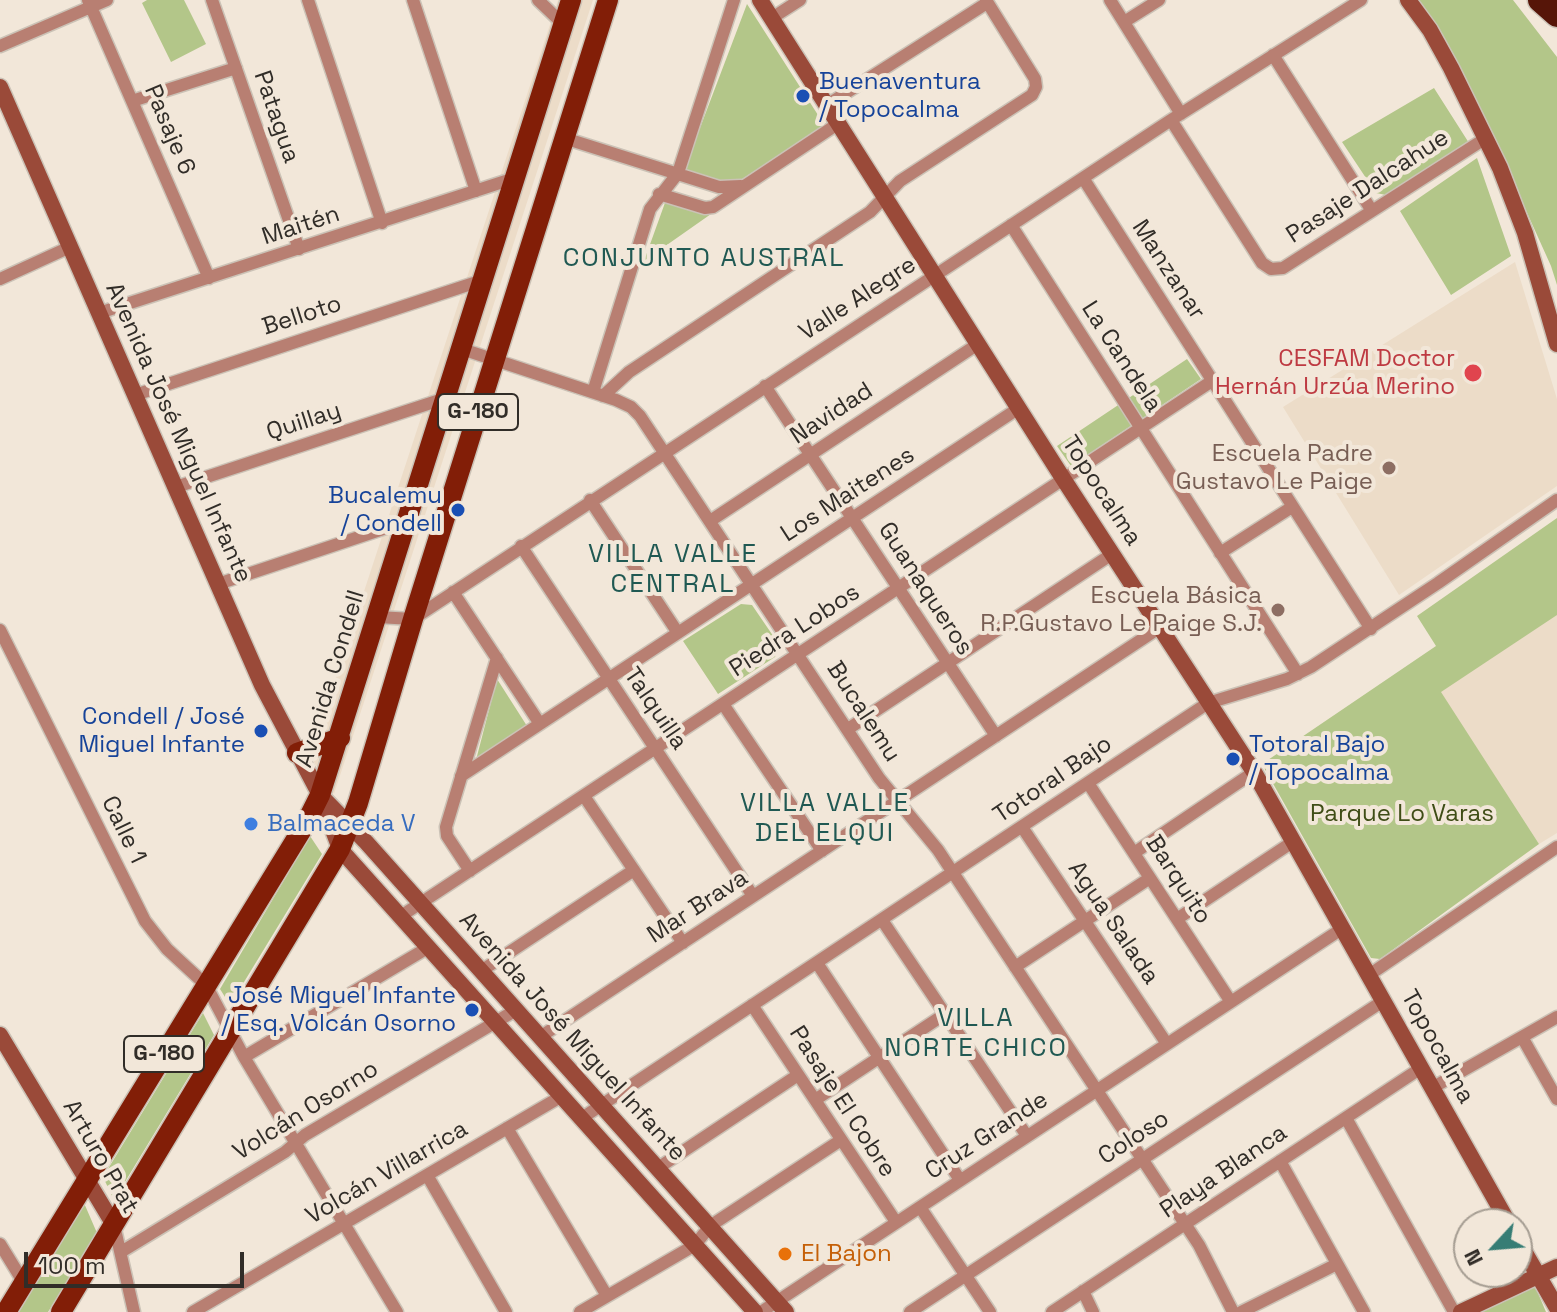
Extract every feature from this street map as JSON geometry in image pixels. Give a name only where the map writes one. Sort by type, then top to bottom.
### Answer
[{"type":"highway","points":[[1540,0],[1557,14]]},
{"type":"highway","points":[[1547,0],[1557,14]]},
{"type":"main road","name":"Avenida Condell","points":[[6,1312],[306,823],[320,795],[571,0]]},
{"type":"main road","name":"G-180","points":[[61,1312],[340,849],[608,0]]},
{"type":"main road","points":[[297,753],[340,738]]},
{"type":"street","points":[[0,46],[90,4],[107,0]]},
{"type":"street","name":"Patagua","points":[[212,0],[299,249]]},
{"type":"street","points":[[308,0],[382,223]]},
{"type":"street","points":[[413,0],[476,191]]},
{"type":"street","points":[[538,0],[563,24]]},
{"type":"street","points":[[598,394],[647,217],[659,194],[678,173],[734,0]]},
{"type":"street","name":"Topocalma","points":[[760,0],[1064,480],[1254,772],[1500,1208]]},
{"type":"street","points":[[772,18],[800,0]]},
{"type":"street","points":[[1110,0],[1176,117]]},
{"type":"street","points":[[1124,22],[1159,0]]},
{"type":"street","name":"Valle Alegre","points":[[413,619],[1176,117],[1361,0]]},
{"type":"street","points":[[1408,0],[1439,45],[1486,138],[1525,233],[1557,344]]},
{"type":"street","points":[[598,394],[870,212],[900,181],[1029,97],[1036,87],[1033,75],[986,1],[827,105]]},
{"type":"street","name":"Pasaje 6","points":[[90,4],[209,278]]},
{"type":"street","points":[[1273,55],[1372,211]]},
{"type":"street","points":[[132,101],[236,68]]},
{"type":"street","name":"Avenida José Miguel Infante","points":[[0,87],[262,685],[320,795],[340,849],[758,1312]]},
{"type":"street","name":"Pasaje Dalcahue","points":[[1176,117],[1262,263],[1271,269],[1283,268],[1486,138]]},
{"type":"street","points":[[659,194],[709,208],[839,123]]},
{"type":"street","points":[[564,138],[725,188],[745,184]]},
{"type":"street","name":"Maitén","points":[[99,313],[515,178]]},
{"type":"street","name":"Manzanar","points":[[1083,178],[1371,629]]},
{"type":"street","name":"La Candela","points":[[1011,225],[1298,674]]},
{"type":"street","points":[[0,279],[70,247]]},
{"type":"street","name":"Belloto","points":[[135,395],[483,280]]},
{"type":"street","name":"Navidad","points":[[710,521],[978,344]]},
{"type":"street","name":"Bucalemu","points":[[462,349],[624,403],[636,411],[897,801],[928,836],[953,873],[1185,1224],[1233,1312]]},
{"type":"street","name":"Piedra Lobos","points":[[401,916],[1212,381]]},
{"type":"street","name":"Guanaqueros","points":[[765,386],[996,736]]},
{"type":"street","name":"Quillay","points":[[176,487],[446,398]]},
{"type":"street","name":"Los Maitenes","points":[[461,776],[1019,408]]},
{"type":"street","points":[[590,500],[678,633]]},
{"type":"street","name":"Totoral Bajo","points":[[582,1118],[1208,703],[1298,674],[1371,629],[1557,500]]},
{"type":"street","points":[[1220,553],[1292,507]]},
{"type":"street","points":[[218,584],[407,521]]},
{"type":"street","name":"Talquilla","points":[[521,546],[753,896]]},
{"type":"street","points":[[848,729],[1112,554]]},
{"type":"street","points":[[453,592],[540,724]]},
{"type":"street","points":[[377,617],[413,619]]},
{"type":"street","name":"Mar Brava","points":[[540,1037],[1159,628]]},
{"type":"street","name":"Calle 1","points":[[0,630],[145,921],[167,949],[206,985],[230,1033],[395,1311]]},
{"type":"street","points":[[470,871],[446,831],[497,658]]},
{"type":"street","points":[[723,704],[822,851]]},
{"type":"street","points":[[1134,853],[1254,772]]},
{"type":"street","name":"Barquito","points":[[1088,783],[1231,1002]]},
{"type":"street","name":"Avenida José Miguel Infante","points":[[320,795],[350,824],[782,1306]]},
{"type":"street","points":[[584,796],[683,943]]},
{"type":"street","name":"Agua Salada","points":[[1022,827],[1167,1044]]},
{"type":"street","points":[[1177,919],[1294,841]]},
{"type":"street","points":[[1369,975],[1557,847]]},
{"type":"street","points":[[481,971],[634,870]]},
{"type":"street","points":[[1015,967],[1150,878]]},
{"type":"street","points":[[882,920],[1027,1136]]},
{"type":"street","name":"Cruz Grande","points":[[758,1312],[782,1306],[896,1222],[1343,928]]},
{"type":"street","points":[[244,1057],[429,947]]},
{"type":"street","points":[[817,963],[960,1180]]},
{"type":"street","name":"Coloso","points":[[910,1312],[1383,1001]]},
{"type":"street","name":"Pasaje El Cobre","points":[[752,1005],[896,1222]]},
{"type":"street","name":"Volcán Osorno","points":[[121,1252],[305,1135],[516,1010]]},
{"type":"street","points":[[815,1100],[945,1014]]},
{"type":"street","points":[[1432,1088],[1557,1017]]},
{"type":"street","name":"Arturo Prat","points":[[0,1035],[114,1225],[134,1312]]},
{"type":"street","points":[[1522,1037],[1557,1099]]},
{"type":"street","name":"Playa Blanca","points":[[1052,1312],[1421,1068]]},
{"type":"street","points":[[658,1168],[798,1075]]},
{"type":"street","name":"Volcán Villarrica","points":[[193,1312],[562,1096]]},
{"type":"street","points":[[1346,1118],[1454,1312]]},
{"type":"street","points":[[507,1128],[607,1296]]},
{"type":"street","points":[[580,1312],[695,1245],[710,1226],[841,1140]]},
{"type":"street","points":[[1280,1161],[1364,1312]]},
{"type":"street","points":[[427,1175],[506,1312]]},
{"type":"street","points":[[920,1207],[990,1312]]},
{"type":"street","points":[[0,1244],[24,1283]]},
{"type":"street","points":[[1241,1312],[1337,1264]]},
{"type":"street","points":[[1533,1267],[1557,1308]]},
{"type":"street","points":[[1461,1312],[1557,1267]]},
{"type":"street","points":[[1083,1291],[1093,1312]]},
{"type":"shaded area","points":[[558,0],[593,0],[334,794],[310,756]]},
{"type":"shaded area","points":[[1515,262],[1557,399],[1557,486],[1399,595],[1283,407]]},
{"type":"shaded area","points":[[1557,614],[1557,833],[1539,844],[1440,692]]},
{"type":"green space","points":[[147,0],[184,0],[206,44],[171,62],[142,3]]},
{"type":"green space","points":[[1415,0],[1513,0],[1557,57],[1557,285],[1487,124]]},
{"type":"green space","points":[[747,4],[825,126],[739,181],[719,184],[684,170]]},
{"type":"green space","points":[[1434,88],[1469,143],[1386,195],[1376,193],[1342,142]]},
{"type":"green space","points":[[1477,158],[1511,256],[1451,295],[1400,211]]},
{"type":"green space","points":[[666,200],[711,214],[644,261]]},
{"type":"green space","points":[[1187,359],[1201,379],[1071,466],[1057,446]]},
{"type":"green space","name":"Parque Lo Varas","points":[[1557,518],[1557,615],[1441,692],[1539,844],[1380,959],[1371,958],[1262,764],[1436,646],[1417,616]]},
{"type":"green space","points":[[741,604],[752,605],[780,646],[775,657],[718,694],[683,641]]},
{"type":"green space","points":[[497,679],[527,726],[476,760]]},
{"type":"green space","points":[[310,836],[322,854],[230,1005],[220,989]]},
{"type":"green space","points":[[203,1013],[214,1035],[114,1200],[103,1177]]},
{"type":"green space","points":[[84,1203],[97,1233],[48,1312],[19,1312]]},
{"type":"green space","points":[[1533,1288],[1546,1312],[1478,1312]]},
{"type":"place","name":"Buenaventura / Topocalma","points":[[803,96]]},
{"type":"place","name":"CESFAM Doctor Hernán Urzúa Merino","points":[[1473,373]]},
{"type":"place","name":"Escuela Padre Gustavo Le Paige","points":[[1389,468]]},
{"type":"place","name":"Bucalemu / Condell","points":[[458,510]]},
{"type":"place","name":"Escuela Básica R.P.Gustavo Le Paige S.J.","points":[[1278,610]]},
{"type":"place","name":"Condell / José Miguel Infante","points":[[261,731]]},
{"type":"place","name":"Totoral Bajo / Topocalma","points":[[1233,759]]},
{"type":"place","name":"Balmaceda V","points":[[251,824]]},
{"type":"place","name":"José Miguel Infante / Esq. Volcán Osorno","points":[[472,1010]]},
{"type":"place","name":"El Bajon","points":[[785,1254]]},
{"type":"district","name":"CONJUNTO AUSTRAL","points":[[704,259]]},
{"type":"district","name":"VILLA VALLE CENTRAL","points":[[673,570]]},
{"type":"district","name":"VILLA VALLE DEL ELQUI","points":[[825,819]]},
{"type":"district","name":"VILLA NORTE CHICO","points":[[976,1034]]}]
